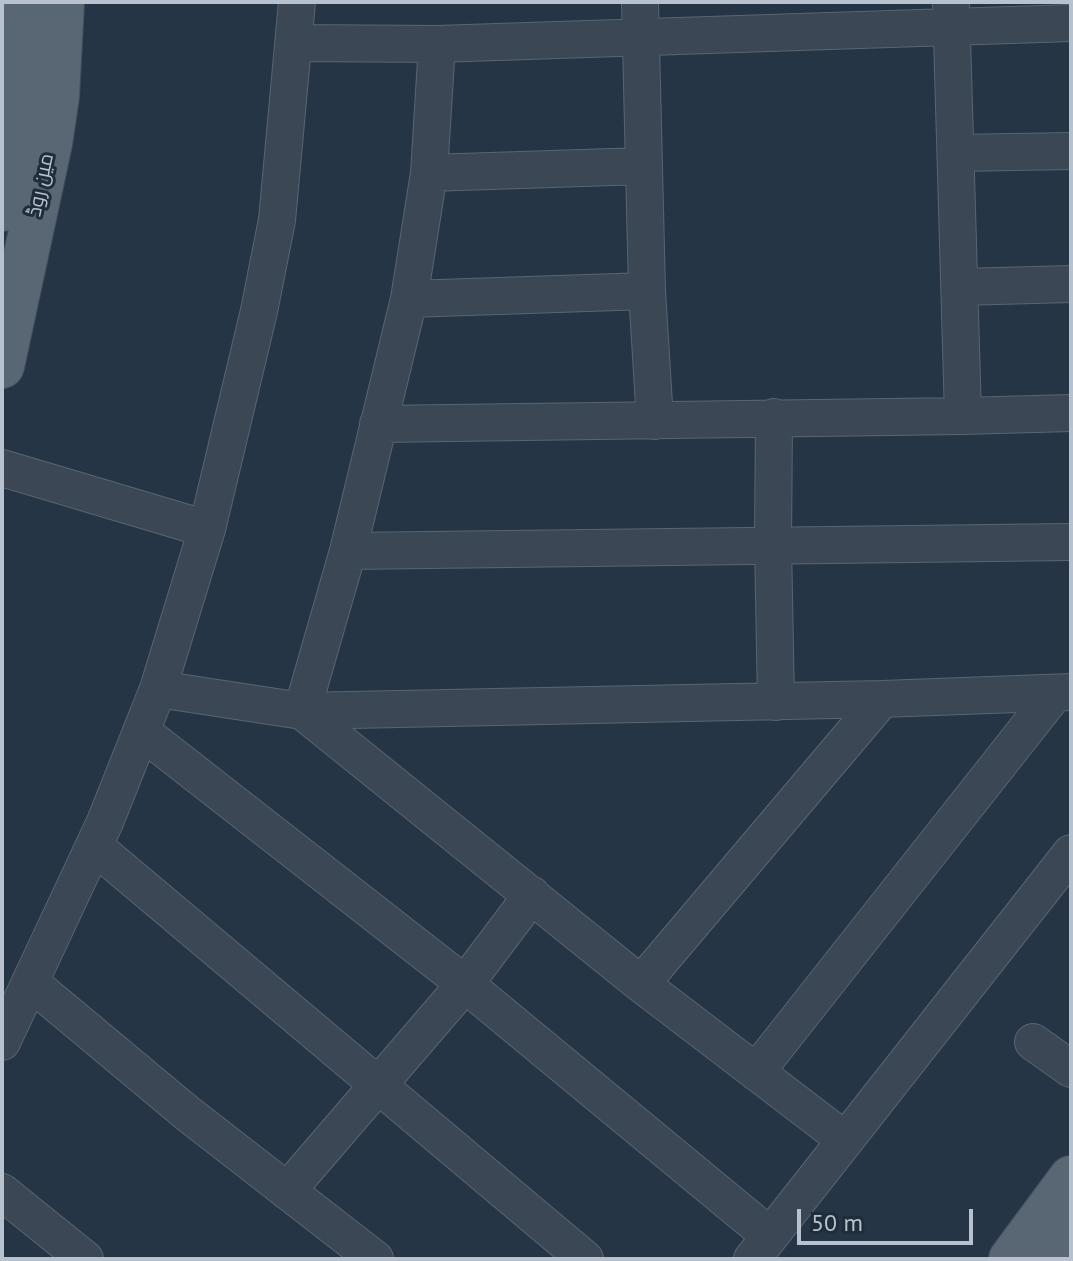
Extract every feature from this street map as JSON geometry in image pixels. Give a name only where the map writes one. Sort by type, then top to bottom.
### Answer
[{"type":"main road","name":"مین روڈ","points":[[2,366],[50,143],[26,2]]},
{"type":"main road","name":"مین روڈ","points":[[2,209],[17,139],[40,95],[62,2]]},
{"type":"main road","points":[[1011,1259],[1071,1178]]},
{"type":"main road","points":[[1052,1259],[1071,1235]]},
{"type":"street","points":[[2,1042],[94,846],[158,689],[207,529],[259,311],[277,220],[297,2]]},
{"type":"street","points":[[952,15],[963,416]]},
{"type":"street","points":[[295,43],[437,44],[641,19],[1061,16]]},
{"type":"street","points":[[641,19],[647,291],[655,421]]},
{"type":"street","points":[[302,711],[348,551],[409,299],[429,173],[437,44]]},
{"type":"street","points":[[956,153],[1071,151]]},
{"type":"street","points":[[429,173],[644,166]]},
{"type":"street","points":[[960,287],[1071,284]]},
{"type":"street","points":[[409,299],[647,291]]},
{"type":"street","points":[[378,424],[1071,413]]},
{"type":"street","points":[[774,417],[776,702]]},
{"type":"street","points":[[2,468],[207,529]]},
{"type":"street","points":[[348,551],[1071,542]]},
{"type":"street","points":[[158,689],[302,711],[776,702],[1063,692]]},
{"type":"street","points":[[756,1072],[1063,692]]},
{"type":"street","points":[[641,984],[882,699]]},
{"type":"street","points":[[302,711],[641,984],[844,1139]]},
{"type":"street","points":[[141,731],[465,984],[761,1247],[1071,853]]},
{"type":"street","points":[[94,846],[585,1259]]},
{"type":"street","points":[[287,1191],[465,984],[532,895]]},
{"type":"street","points":[[30,982],[187,1113],[375,1259]]},
{"type":"street","points":[[1033,1042],[1071,1069]]},
{"type":"street","points":[[2,1192],[85,1259]]}]
